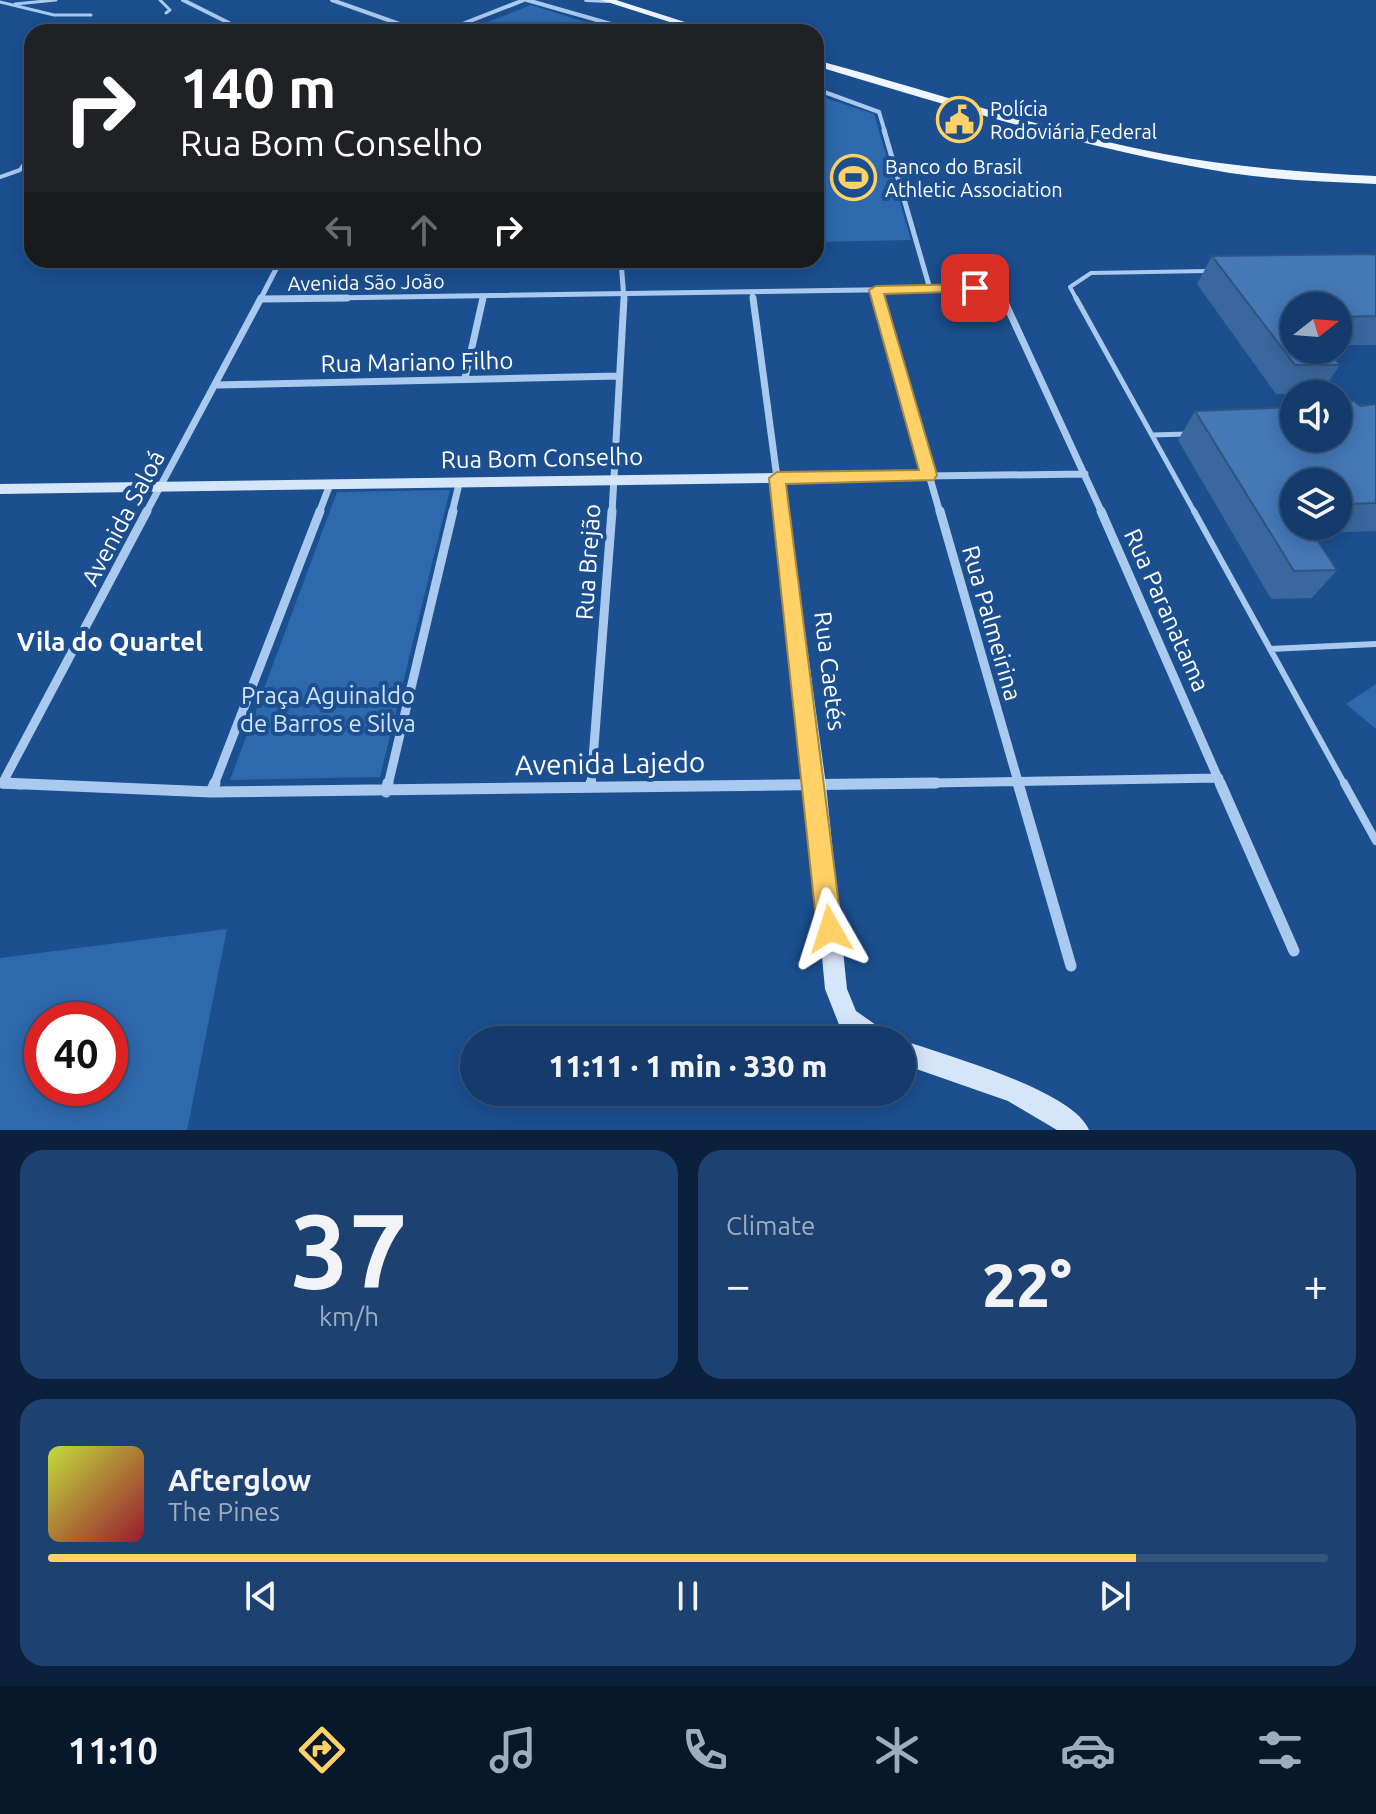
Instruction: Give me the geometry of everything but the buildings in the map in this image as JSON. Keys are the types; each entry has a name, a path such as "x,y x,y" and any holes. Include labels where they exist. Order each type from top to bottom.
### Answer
{"main road":[{"path":"607,0 685,24"},
{"path":"824,65 1056,133 1155,156 1253,172 1376,180"}],"street":[{"path":"183,0 231,24"},
{"path":"332,0 400,24"},
{"path":"463,24 525,0 610,24"},
{"path":"586,0 607,0"},
{"path":"824,91 858,102 881,115 930,289"},
{"name":"Rua Brejão","path":"591,787 614,480 624,293 622,268"},
{"name":"Avenida Saloá","path":"2,784 263,299 276,269"},
{"name":"Avenida São João","path":"263,299 998,288"},
{"name":"Rua Paranatama","path":"998,288 1085,474 1294,951"},
{"name":"Rua Palmeirina","path":"876,290 1071,966"},
{"name":"Rua Caetés","path":"752,292 816,785 836,989 848,1019 858,1026"},
{"path":"465,378 483,296"},
{"name":"Rua Mariano Filho","path":"217,385 618,376"},
{"name":"Rua Bom Conselho","path":"0,489 329,487 1085,474"},
{"path":"386,792 459,484"},
{"path":"211,792 329,487"},
{"name":"Avenida Lajedo","path":"2,784 211,792 386,792 1219,778"},
{"path":"916,1057 1035,1102 1061,1116 1077,1130"}],"lane":[{"path":"8,4 56,0"},
{"path":"160,0 170,10 166,13"},
{"path":"0,2 54,15 91,15"},
{"path":"0,177 20,170 24,164"},
{"path":"1218,271 1091,273 1070,287 1376,841"},
{"path":"1152,435 1199,434"},
{"path":"1270,649 1376,644"}],"green space":[{"path":"531,5 592,24 482,24"},
{"name":"Banco do Brasil Athletic Association","path":"824,98 874,114 911,240 824,242"},
{"name":"Praça Aguinaldo de Barros e Silva","path":"450,490 380,777 230,780 337,492"},
{"path":"1376,684 1376,729 1346,704"},
{"path":"227,929 187,1130 0,1130 0,958"}],"place":[{"name":"Polícia Rodoviária Federal","path":"959,119"},
{"name":"Banco do Brasil Athletic Association","path":"854,177"}],"district":[{"name":"Vila do Quartel","path":"110,641"}],"route":[{"path":"830,929 816,785 777,478 928,475 876,290 975,288"}]}
